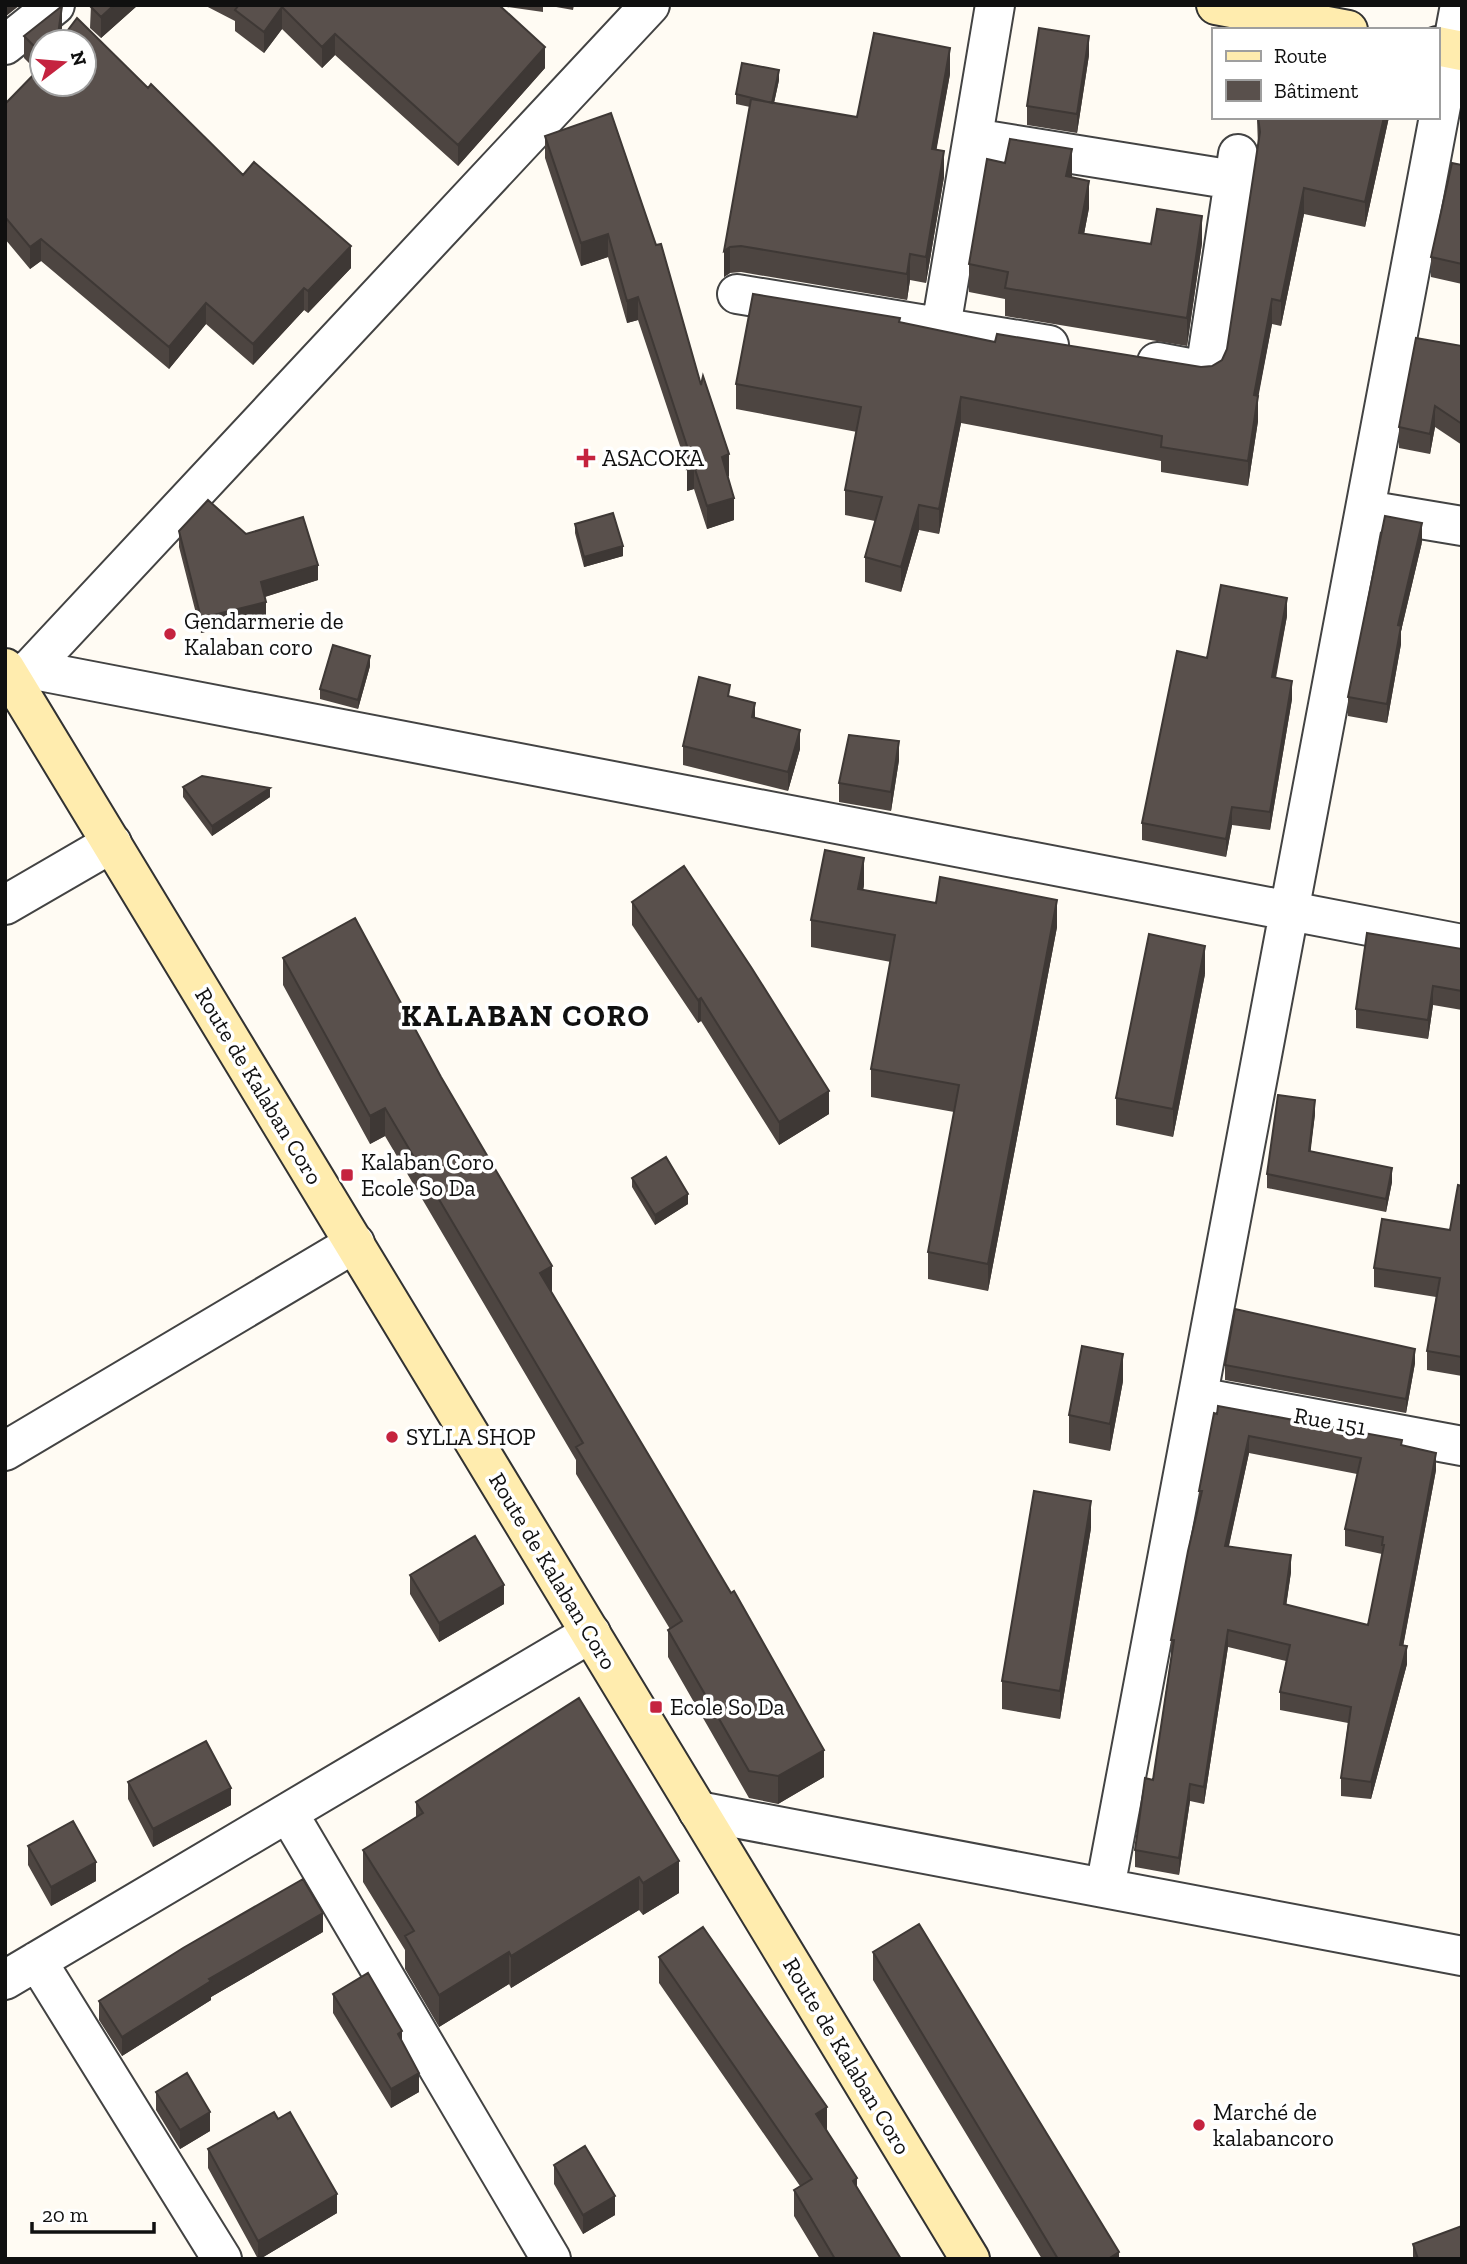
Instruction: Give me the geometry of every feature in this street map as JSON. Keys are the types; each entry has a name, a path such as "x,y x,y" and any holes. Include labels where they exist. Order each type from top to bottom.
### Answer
{"main road":[{"path":"1216,5 1337,28"},
{"name":"Route de Kalaban Coro","path":"17,674 112,843 970,2259"}],"street":[{"path":"5,45 55,5"},
{"path":"17,674 650,5"},
{"path":"941,327 995,5"},
{"path":"1439,114 1460,5"},
{"path":"1105,1888 1438,119"},
{"path":"973,138 1236,167 1205,370 1125,357"},
{"path":"737,294 1086,351"},
{"path":"1366,510 1462,526"},
{"path":"17,674 1462,944"},
{"path":"5,905 112,843"},
{"path":"5,1451 355,1243"},
{"name":"Rue 151","path":"1198,1397 1462,1446"},
{"path":"222,2259 21,1971 591,1633"},
{"path":"698,1811 1462,1955"},
{"path":"288,1813 551,2259"}],"building":[{"path":"91,5 114,5 101,17"},
{"path":"239,5 499,5 545,47 458,145 335,34 322,47 282,7 264,32 235,10"},
{"path":"62,6 59,28 34,28"},
{"path":"77,18 87,28 70,28"},
{"path":"1039,28 1089,36 1077,114 1027,106"},
{"path":"874,33 950,48 932,149 944,151 926,257 910,254 907,274 741,246 730,247 724,251 751,99 857,117"},
{"path":"98,39 148,88 151,84 243,175 254,162 351,246 308,291 304,288 253,344 206,303 169,347 41,239 30,247 5,217 5,104 28,80 28,98 98,98"},
{"path":"742,63 779,70 772,103 736,94"},
{"path":"611,113 656,245 661,244 701,385 703,376 729,454 722,457 734,498 707,506 694,466 687,469 689,452 638,297 627,301 608,234 581,243 545,136"},
{"path":"1258,119 1384,119 1365,202 1304,188 1281,301 1272,299 1254,395 1258,396 1248,461 1161,447 1162,436 961,397 939,509 919,505 901,567 865,557 882,497 845,490 861,407 736,384 753,294 900,318 899,322 995,342 997,334 1201,367 1212,366 1222,360 1227,349 1260,132"},
{"path":"1010,139 1072,149 1066,176 1089,181 1079,233 1151,244 1157,209 1202,216 1187,318 1005,288 1008,272 969,264 987,159 1005,163"},
{"path":"1452,163 1462,165 1462,264 1431,257"},
{"path":"1416,338 1462,346 1462,424 1435,406 1430,434 1399,427"},
{"path":"208,500 246,534 303,517 318,565 261,582 266,602 201,618 179,531"},
{"path":"613,513 623,546 584,557 575,524"},
{"path":"1385,516 1422,523 1398,625 1401,626 1387,704 1348,697"},
{"path":"1221,585 1287,598 1272,677 1292,681 1270,812 1232,807 1226,839 1142,823 1177,651 1207,658"},
{"path":"333,645 370,656 358,700 320,689"},
{"path":"699,677 730,685 728,696 755,703 752,717 800,730 788,772 683,746"},
{"path":"849,735 899,741 891,792 839,783"},
{"path":"202,776 270,788 212,826 183,787"},
{"path":"825,850 864,858 858,889 936,903 940,877 1057,900 988,1264 928,1252 959,1085 871,1069 895,935 811,920"},
{"path":"684,866 829,1091 779,1122 701,998 698,1000 632,902"},
{"path":"355,918 441,1077 552,1266 540,1273 731,1593 734,1591 824,1750 778,1776 749,1771 668,1630 682,1621 576,1447 583,1443 385,1108 370,1116 283,958"},
{"path":"1367,933 1462,949 1462,991 1433,986 1428,1020 1356,1009"},
{"path":"1149,934 1205,946 1173,1109 1116,1098"},
{"path":"1278,1095 1315,1100 1309,1151 1392,1168 1386,1199 1267,1174"},
{"path":"666,1157 688,1194 655,1215 632,1178"},
{"path":"1458,1185 1462,1186 1462,1357 1427,1351 1440,1278 1374,1268 1382,1219 1450,1230"},
{"path":"1235,1309 1415,1349 1406,1399 1225,1365"},
{"path":"1082,1346 1123,1354 1110,1424 1069,1415"},
{"path":"1218,1406 1402,1440 1401,1445 1436,1453 1400,1645 1407,1646 1371,1782 1341,1778 1351,1707 1280,1692 1290,1645 1228,1630 1204,1787 1190,1784 1179,1858 1135,1850 1145,1778 1153,1780 1174,1640 1171,1640 1202,1491 1199,1491 1214,1413 1217,1414","holes":["1249,1436 1361,1458 1345,1529 1383,1537 1384,1545 1368,1625 1284,1604 1291,1555 1225,1546"]},
{"path":"1034,1491 1091,1501 1060,1691 1002,1681"},
{"path":"475,1536 504,1585 439,1623 410,1575"},
{"path":"579,1698 679,1861 643,1883 639,1877 511,1956 509,1952 439,1995 405,1936 414,1931 363,1850 423,1813 416,1802"},
{"path":"206,1741 231,1788 153,1829 128,1782"},
{"path":"73,1821 96,1862 51,1887 28,1846"},
{"path":"303,1879 323,1913 209,1979 211,1981 122,2037 99,2001 183,1948"},
{"path":"919,1924 1119,2252 1108,2259 1058,2259 873,1952"},
{"path":"703,1927 827,2107 816,2114 857,2178 853,2181 901,2259 835,2259 794,2190 812,2179 659,1957"},
{"path":"368,1973 402,2031 398,2034 419,2073 391,2089 333,1994"},
{"path":"187,2073 210,2112 180,2130 156,2092"},
{"path":"274,2112 278,2119 290,2112 337,2194 258,2241 208,2149"},
{"path":"585,2146 615,2196 583,2215 554,2165"},
{"path":"1462,2226 1462,2259 1418,2259 1413,2244"}],"place":[{"name":"ASACOKA","path":"586,458"},
{"name":"Gendarmerie de Kalaban coro","path":"170,634"},
{"name":"Kalaban Coro Ecole So Da","path":"347,1175"},
{"name":"SYLLA SHOP","path":"392,1437"},
{"name":"Ecole So Da","path":"656,1707"},
{"name":"Marché de kalabancoro","path":"1199,2125"}],"district":[{"name":"KALABAN CORO","path":"526,1016"}]}
